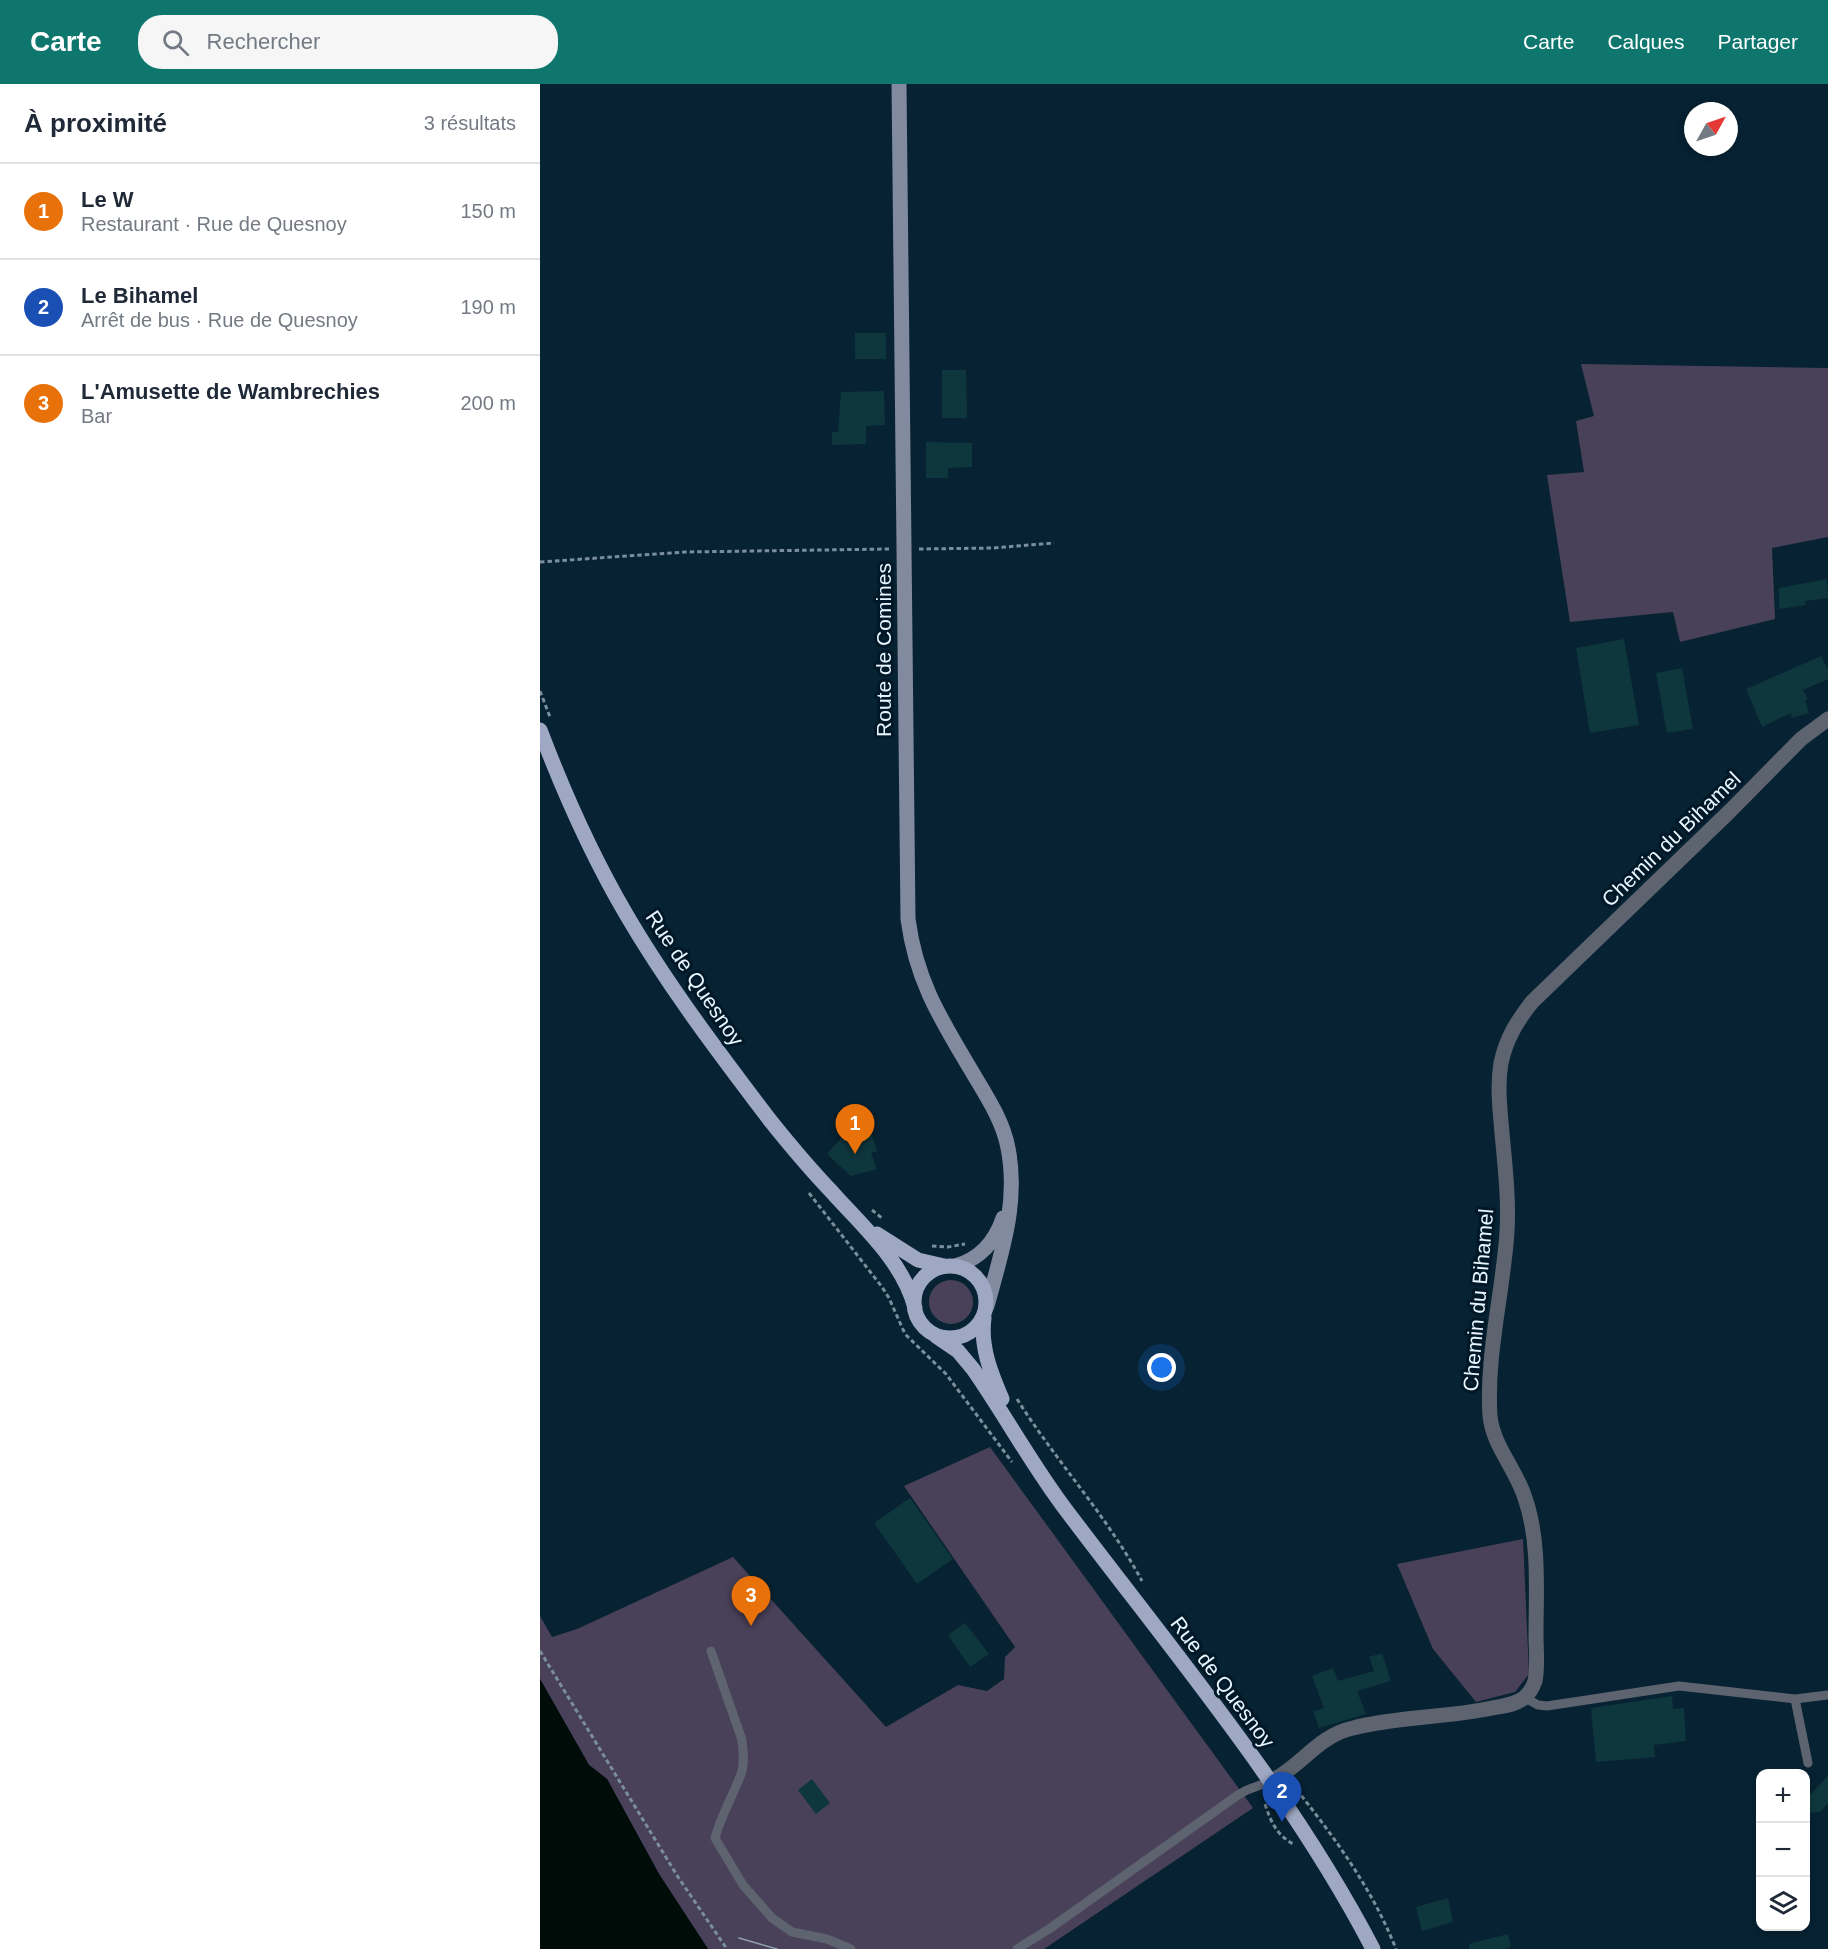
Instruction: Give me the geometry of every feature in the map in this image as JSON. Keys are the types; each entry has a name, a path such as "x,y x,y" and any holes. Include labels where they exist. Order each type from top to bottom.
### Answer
{"main road":[{"name":"Rue de Quesnoy","path":"546,726 566,794 604,873 667,979 782,1135 860,1222 904,1280 915,1308"},
{"name":"Rue de Quesnoy","path":"860,1222 918,1260 949,1266"},
{"path":"949,1266 969,1271 977,1277 985,1290 985,1311 975,1329 962,1337 952,1339 936,1336 924,1327 918,1318 914,1298 919,1283 930,1272 949,1266"},
{"name":"Rue de Quesnoy","path":"985,1311 983,1339 991,1372 1026,1450"},
{"name":"Rue de Quesnoy","path":"936,1336 949,1343 966,1359 1064,1508 1271,1780 1344,1895 1373,1949"}],"street":[{"name":"Route de Comines","path":"899,84 908,912 912,946 919,972 935,1008 1000,1122 1008,1146 1011,1192 1007,1233 985,1311"},
{"name":"Chemin du Bihamel","path":"1524,1698 1534,1683 1536,1674 1536,1607 1532,1526 1528,1505 1520,1484 1496,1439 1490,1412 1491,1372 1507,1232 1507,1186 1499,1100 1504,1051 1517,1022 1532,1002 1738,804 1801,739 1828,719"},
{"name":"Route de Comines","path":"949,1266 972,1260 992,1242 1011,1192"},
{"path":"1271,1780 1319,1744 1341,1731 1365,1725 1483,1710 1516,1703 1524,1698"}],"lane":[{"path":"711,1651 742,1740 743,1752 742,1772 719,1823 715,1838 743,1885 772,1918 792,1932 827,1939 850,1949"},
{"path":"1524,1698 1538,1705 1547,1706 1679,1686 1795,1699 1828,1695"},
{"path":"1795,1699 1808,1763"},
{"path":"1017,1949 1238,1796 1271,1780"}],"path":[{"path":"540,562 685,552 993,548 1054,543"},
{"path":"540,691 546,726"},
{"path":"803,1184 882,1287 905,1334 946,1374 1014,1464"},
{"path":"870,1209 886,1222"},
{"path":"926,1245 948,1247 972,1241"},
{"path":"1012,1390 1045,1441 1109,1529 1146,1588"},
{"path":"540,1651 672,1866 726,1949"},
{"path":"1271,1780 1273,1826 1279,1834 1299,1849"},
{"path":"1271,1780 1342,1849 1374,1902 1396,1949"}],"shaded area":[{"path":"1581,364 1828,368 1828,537 1772,548 1775,619 1680,642 1673,612 1570,622 1547,475 1584,472 1576,421 1594,416"},
{"path":"951,1280 966,1287 973,1302 966,1317 951,1324 936,1317 929,1302 936,1287"},
{"path":"990,1447 1253,1808 1044,1949 708,1949 659,1874 607,1779 589,1765 540,1679 540,1616 552,1637 577,1629 733,1557 886,1727 958,1685 987,1691 1004,1679 1005,1657 1015,1647 904,1486"},
{"path":"1523,1539 1529,1674 1515,1692 1476,1702 1433,1649 1397,1564"},
{"path":"540,1679 589,1765 607,1779 659,1874 708,1949 540,1949"}],"building":[{"path":"855,333 886,333 886,359 855,359"},
{"path":"942,370 966,370 967,418 942,418"},
{"path":"884,391 885,425 866,426 866,444 832,445 832,432 838,432 841,392"},
{"path":"926,442 972,443 972,467 948,468 948,478 926,478"},
{"path":"1827,579 1828,598 1805,601 1806,605 1779,609 1779,588"},
{"path":"1624,639 1639,725 1590,733 1576,648"},
{"path":"1821,656 1828,670 1828,679 1803,690 1808,699 1805,700 1809,713 1792,718 1791,713 1762,727 1746,689"},
{"path":"1682,668 1693,729 1667,733 1656,673"},
{"path":"871,1132 877,1151 871,1153 877,1169 851,1176 827,1154 845,1134"},
{"path":"910,1498 953,1559 917,1584 874,1523"},
{"path":"965,1623 989,1654 970,1667 948,1635"},
{"path":"1382,1653 1391,1681 1357,1691 1366,1714 1319,1728 1313,1711 1324,1708 1312,1676 1333,1668 1338,1681 1374,1671 1369,1657"},
{"path":"1672,1696 1673,1709 1684,1708 1686,1741 1654,1745 1655,1757 1596,1762 1591,1708"},
{"path":"1828,1776 1828,1803 1820,1812 1810,1813 1811,1794"},
{"path":"812,1779 830,1803 816,1814 798,1790"},
{"path":"1448,1898 1453,1922 1422,1931 1416,1907"},
{"path":"1508,1934 1511,1947 1469,1949 1469,1944"}],"tram line":[{"path":"739,1938 777,1949"}],"place":[{"name":"Le W","path":"855,1154"},
{"name":"L'Amusette de Wambrechies","path":"751,1626"},
{"name":"Le Bihamel","path":"1282,1822"}]}
